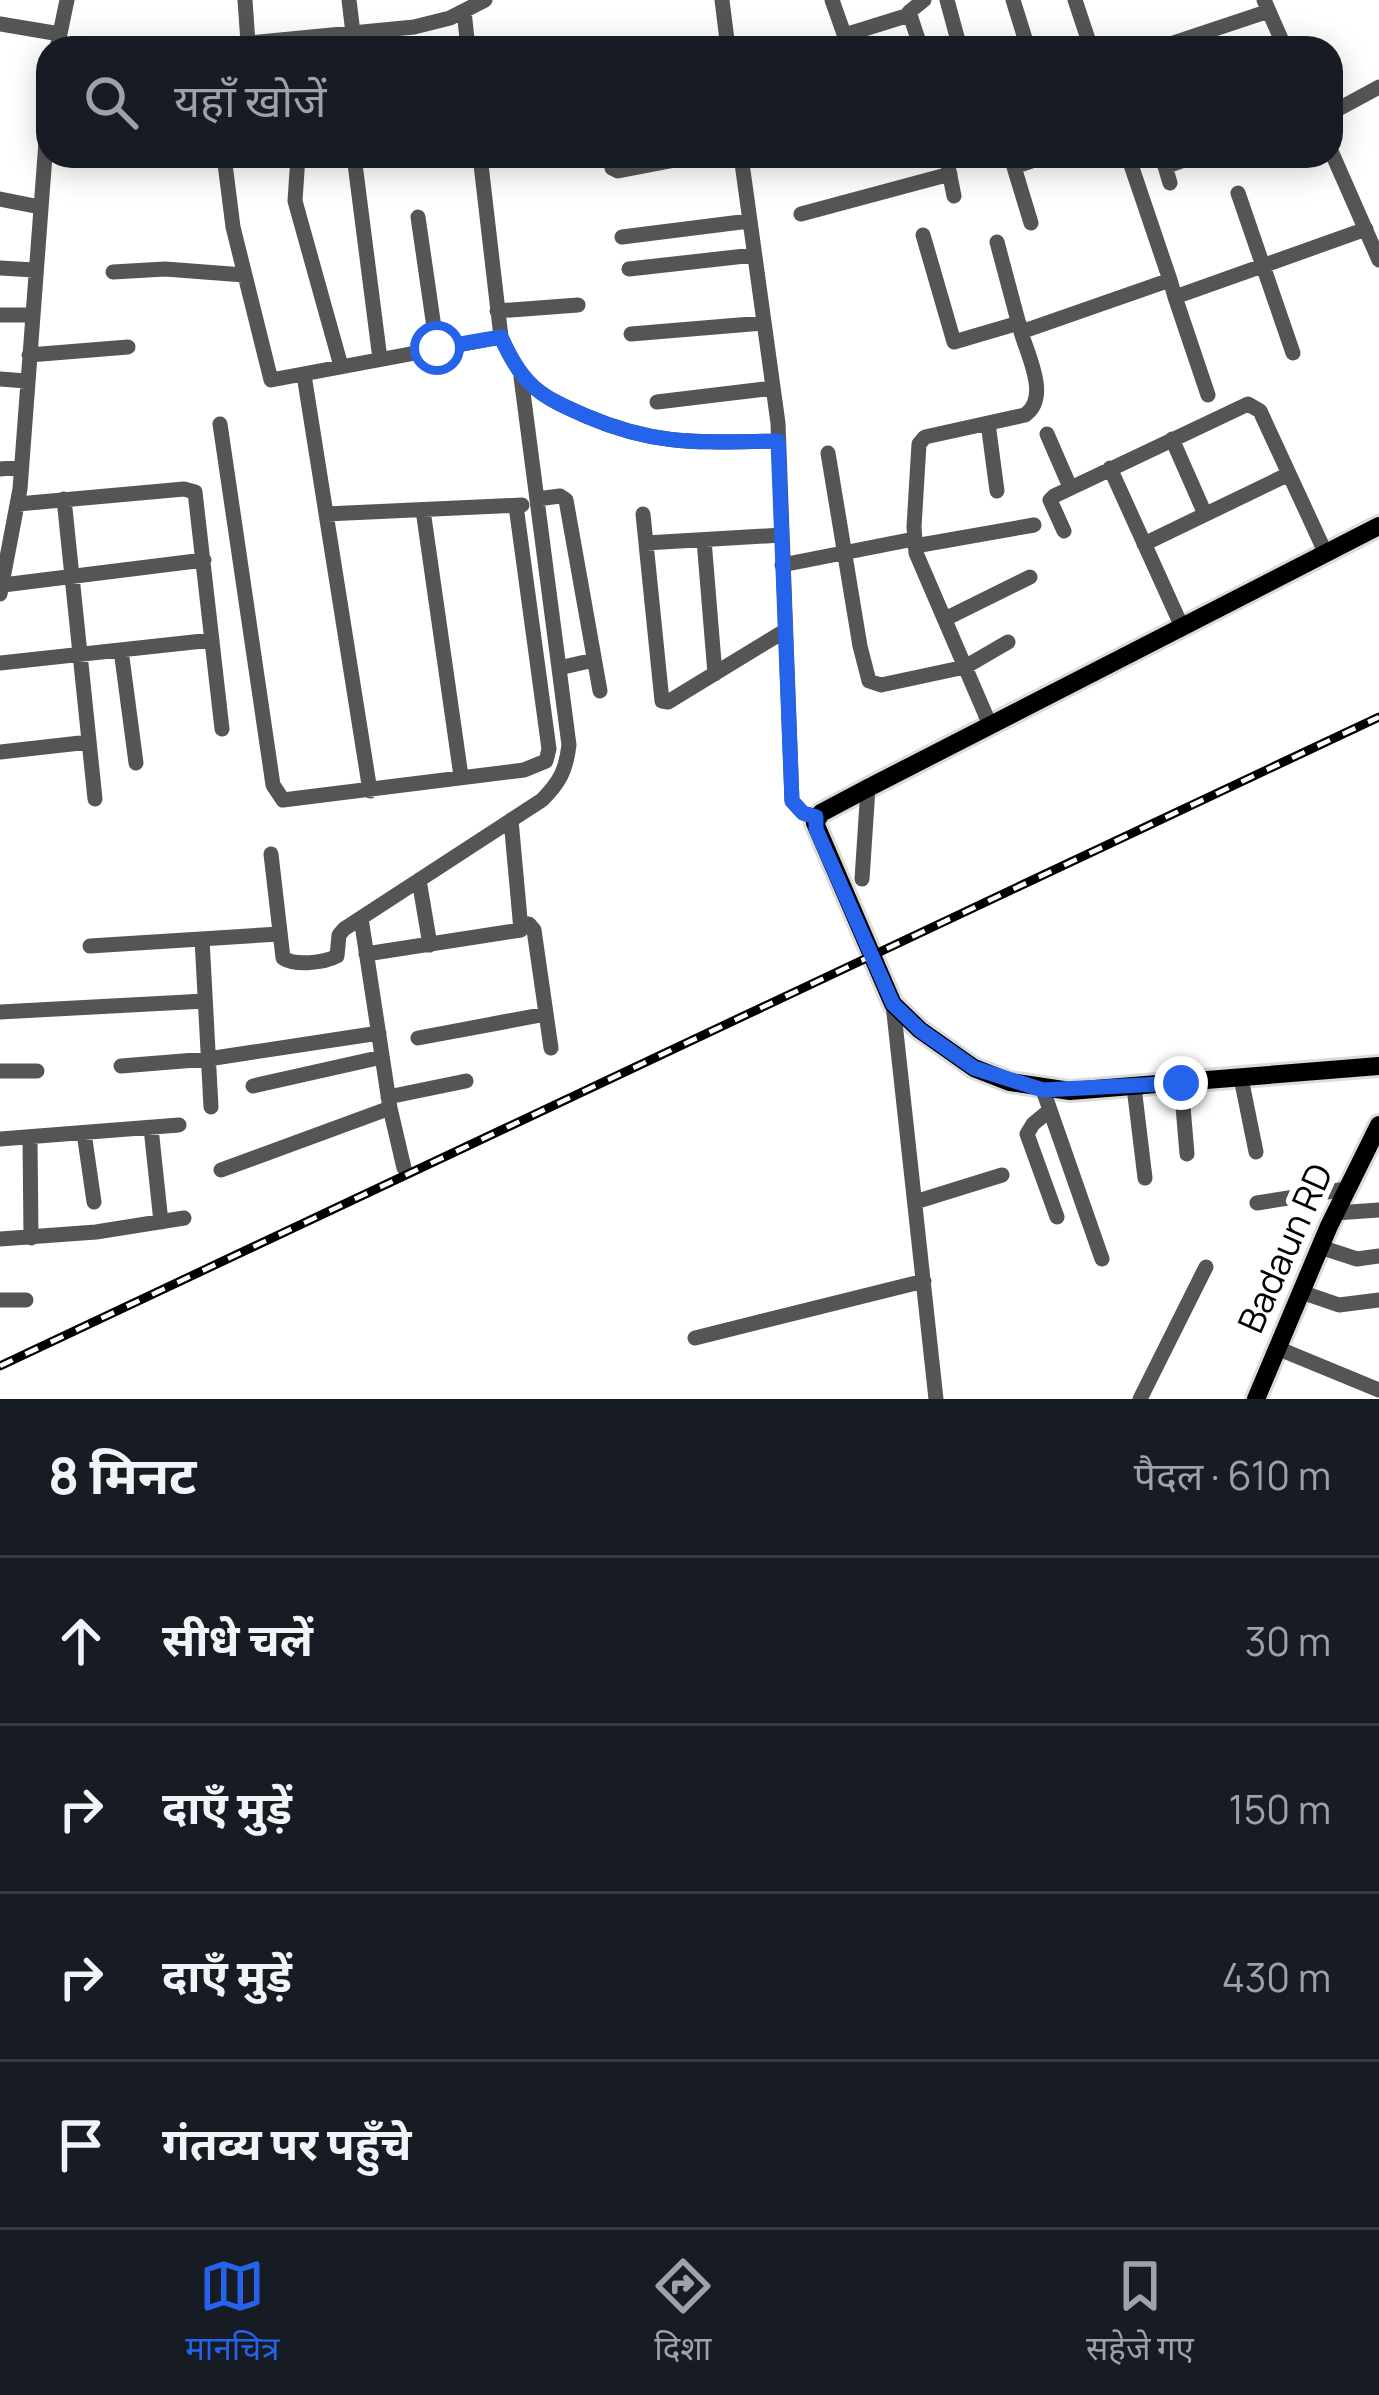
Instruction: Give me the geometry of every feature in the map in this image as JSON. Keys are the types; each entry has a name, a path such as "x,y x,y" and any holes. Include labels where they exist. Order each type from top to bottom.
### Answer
{"main road":[{"path":"1379,526 816,817 816,829 893,1004 920,1030 974,1068 1043,1090 1379,1066"},
{"name":"Badaun RD","path":"1256,1399 1335,1213 1379,1125"}],"street":[{"path":"59,36 67,0"},
{"path":"245,0 248,36"},
{"path":"344,36 349,0"},
{"path":"356,36 437,22 485,0"},
{"path":"722,0 726,36"},
{"path":"832,0 845,36"},
{"path":"917,36 910,8 924,0"},
{"path":"1013,0 1024,36"},
{"path":"1075,0 1087,36"},
{"path":"950,1 957,36"},
{"path":"1189,36 1266,5 1280,36"},
{"path":"464,10 467,36"},
{"path":"859,36 909,15"},
{"path":"0,24 41,36"},
{"path":"1343,106 1379,87"},
{"path":"43,168 18,504 2,589 204,560"},
{"path":"226,168 244,275 267,375 274,382 501,337"},
{"path":"297,168 295,201 341,366"},
{"path":"356,168 380,359"},
{"path":"271,854 285,961 330,960 337,956 339,935 542,800 559,784 566,767 568,745 521,376 501,337 481,168"},
{"path":"742,168 778,441 792,801 803,813 816,817"},
{"path":"949,168 954,196"},
{"path":"1015,168 1030,224"},
{"path":"1132,168 1208,395"},
{"path":"1339,168 1379,260"},
{"path":"801,214 950,174"},
{"path":"1238,194 1293,353"},
{"path":"0,199 40,207"},
{"path":"418,217 437,348"},
{"path":"622,236 749,221"},
{"path":"1175,297 1366,229"},
{"path":"923,235 954,342 1020,327 1170,280"},
{"path":"990,725 915,542 920,444 925,437 1025,415 1037,404 997,242"},
{"path":"629,268 754,255"},
{"path":"0,268 35,270"},
{"path":"113,272 165,269 244,275"},
{"path":"497,311 578,305"},
{"path":"0,315 32,315"},
{"path":"631,334 763,322"},
{"path":"29,355 128,347"},
{"path":"304,375 370,791"},
{"path":"521,376 547,399 642,437 680,443 778,441"},
{"path":"0,380 26,381"},
{"path":"657,402 773,388"},
{"path":"1064,531 1051,500 1070,487 1241,406 1253,405 1326,554"},
{"path":"988,423 998,491"},
{"path":"220,424 276,794 283,800 536,768 546,761 549,749 516,506"},
{"path":"1047,434 1070,487"},
{"path":"1172,439 1205,514"},
{"path":"827,453 869,681 880,685 965,667 1008,642"},
{"path":"0,469 21,467"},
{"path":"1110,468 1182,627"},
{"path":"1144,544 1289,473"},
{"path":"18,504 190,489 197,498 222,728"},
{"path":"326,514 516,506 560,496 566,500 599,691"},
{"path":"64,500 95,799"},
{"path":"423,510 461,776"},
{"path":"643,514 662,701 668,702 783,632"},
{"path":"782,565 1034,525"},
{"path":"646,543 782,535"},
{"path":"704,539 715,674"},
{"path":"945,619 1030,577"},
{"path":"550,605 583,597"},
{"path":"0,663 212,640"},
{"path":"121,650 136,764"},
{"path":"559,668 594,660"},
{"path":"0,752 88,742"},
{"path":"862,879 868,788"},
{"path":"366,954 520,930 512,820"},
{"path":"419,880 430,945"},
{"path":"361,918 404,1168"},
{"path":"522,924 534,930 551,1048"},
{"path":"90,946 279,934"},
{"path":"202,938 211,1107"},
{"path":"0,1012 205,1001"},
{"path":"893,1004 936,1399"},
{"path":"418,1037 546,1014"},
{"path":"121,1066 208,1059 379,1033"},
{"path":"254,1087 382,1057"},
{"path":"0,1071 37,1071"},
{"path":"1241,1078 1256,1152"},
{"path":"221,1170 389,1102 466,1081"},
{"path":"1181,1083 1187,1154"},
{"path":"1134,1087 1145,1178"},
{"path":"1043,1090 1102,1259"},
{"path":"1050,1110 1027,1134 1057,1217"},
{"path":"0,1139 179,1125"},
{"path":"151,1128 161,1222"},
{"path":"84,1133 94,1202"},
{"path":"29,1137 31,1238"},
{"path":"915,1202 1002,1175"},
{"path":"1257,1203 1346,1189"},
{"path":"1335,1213 1379,1210"},
{"path":"0,1239 184,1218"},
{"path":"1320,1247 1358,1258 1379,1256"},
{"path":"1140,1399 1206,1267"},
{"path":"694,1338 924,1281"},
{"path":"1301,1292 1340,1305 1379,1300"},
{"path":"0,1300 26,1300"},
{"path":"1277,1348 1379,1390"}],"railway":[{"path":"0,1366 1379,717"}],"route":[{"path":"437,348 501,337 513,365 532,388 623,432 680,443 778,441 792,801 803,813 816,817 816,829 893,1004 920,1030 974,1068 1010,1082 1070,1091 1181,1083"}]}
